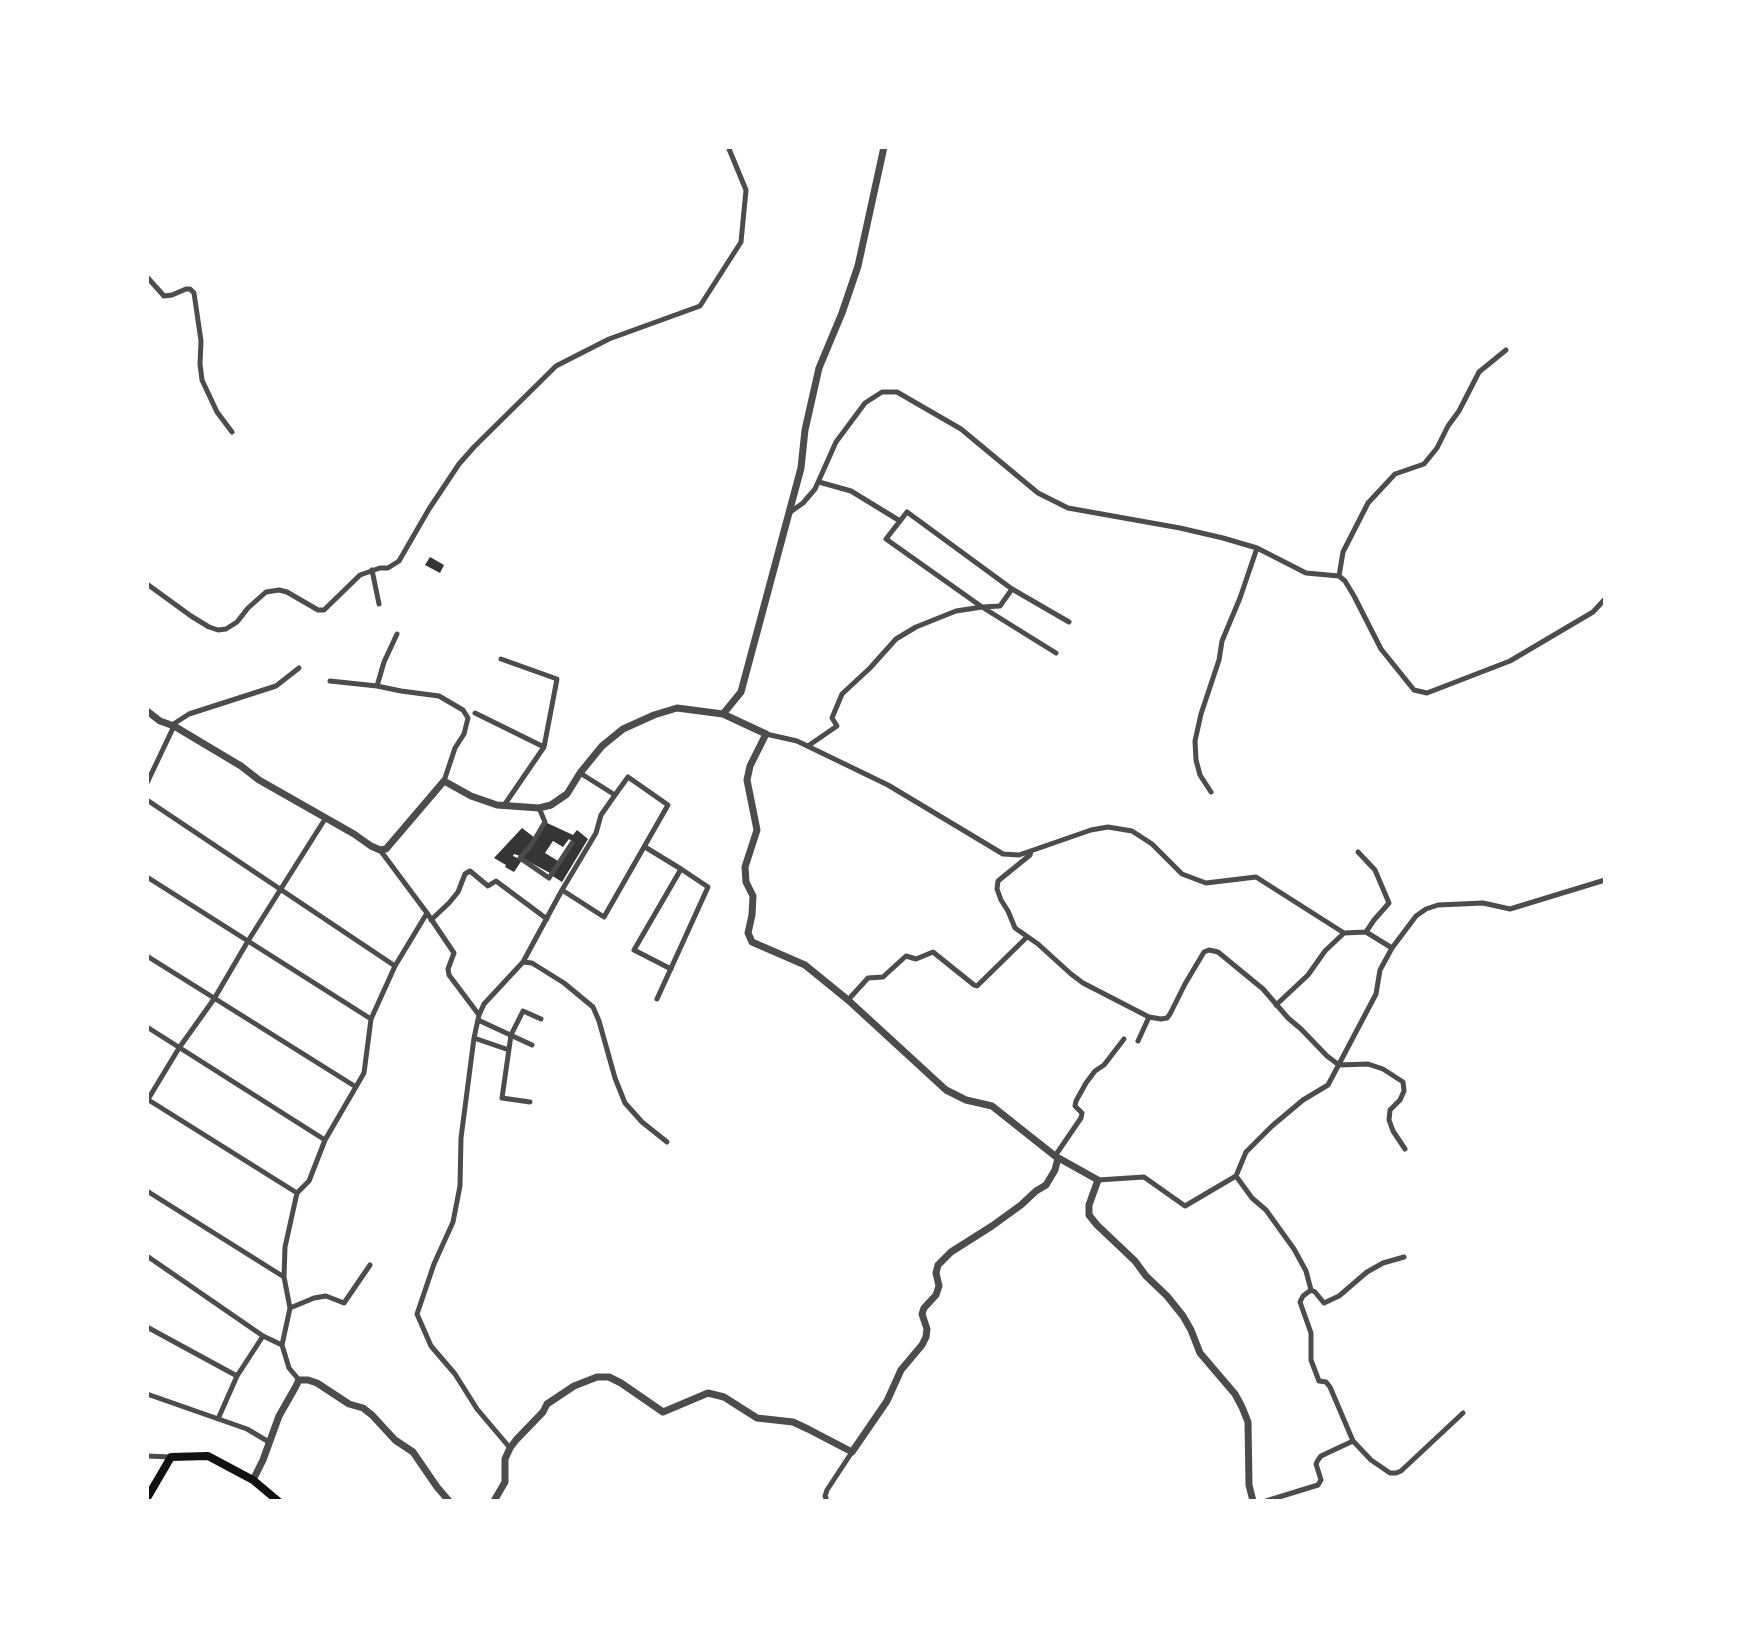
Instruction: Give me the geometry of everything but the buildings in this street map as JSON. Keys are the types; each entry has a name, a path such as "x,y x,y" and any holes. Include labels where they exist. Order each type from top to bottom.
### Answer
{"main road":[{"path":"147,1498 171,1457 208,1456 253,1480 278,1501"}],"street":[{"path":"147,584 191,616 218,630 226,629 237,622 258,598 272,591 287,592 318,610 324,610 360,575 388,568 399,561 459,464 556,366 609,339 700,306 741,242 746,190 729,149 731,147"},
{"path":"723,714 741,692 801,468 805,430 819,368 858,267 884,147"},
{"path":"147,277 164,296 186,289 194,293 201,341 202,380 217,412 232,432"},
{"path":"1339,576 1343,552 1368,503 1395,474 1424,464 1437,448 1479,372 1506,351"},
{"path":"789,513 803,503 819,482 836,442 865,403 882,392 897,392 961,429 1038,494 1068,508 1223,538 1258,548 1306,573 1339,576 1354,596 1381,649 1414,691 1427,693 1510,661 1593,612 1605,599"},
{"path":"819,482 851,491 900,521"},
{"path":"1056,653 982,607 886,539 907,512 1012,589 1069,622"},
{"path":"1211,792 1200,775 1195,741 1222,641 1258,548"},
{"path":"372,570 379,604"},
{"path":"808,746 837,726 832,718 842,694 896,639 916,627 956,611 1000,606 1012,589"},
{"path":"377,686 397,634"},
{"path":"501,659 557,679 544,747 505,804"},
{"path":"147,783 173,726 189,714 275,686 299,668"},
{"path":"330,681 439,696 463,710 468,718 444,781 386,849 380,850"},
{"path":"444,781 471,796 497,805 540,808 551,805 567,794 580,772 602,746 623,729 677,708 723,714 766,734 797,741 888,785 1003,854 1019,855 1091,830 1108,827 1132,831 1152,844 1182,874 1206,883 1256,877 1344,933 1366,932 1392,948"},
{"path":"147,711 380,850 454,953 448,969 449,975 479,1017 532,1045"},
{"path":"475,713 544,747"},
{"path":"766,734 750,766 747,780 757,830 745,867 746,882 753,895 748,933 752,942 805,965 848,1000 946,1090 966,1100 992,1106 1057,1157 1098,1180 1144,1177 1185,1206 1236,1176 1246,1152 1272,1126 1303,1100 1328,1085 1376,994 1380,970 1392,948 1416,916 1438,905 1483,904 1510,909 1605,880"},
{"path":"580,772 615,795"},
{"path":"510,1448 477,1409 455,1374 431,1346 417,1314 434,1264 453,1222 460,1186 461,1138 479,1017 484,1004 523,962 562,889 596,833 601,815 628,777 668,805 604,917 562,889 550,878 518,857 532,844 545,822 540,808"},
{"path":"147,800 395,966"},
{"path":"297,1193 147,1100 214,999 325,819"},
{"path":"550,878 572,842"},
{"path":"645,847 708,887 657,999"},
{"path":"1031,851 1030,855 998,881 997,890 1015,928 1083,983 1149,1017 1161,1020 1167,1018 1204,952 1209,950 1218,953 1263,989 1276,1005 1339,1065 1368,1064 1383,1069 1403,1082 1404,1091 1400,1100 1390,1110 1389,1120 1392,1131 1405,1149"},
{"path":"1358,852 1375,870 1389,903 1366,932"},
{"path":"671,969 634,950 681,869"},
{"path":"431,919 458,892 465,874 470,871 488,886 496,881 547,919"},
{"path":"147,877 371,1019"},
{"path":"299,1381 289,1368 282,1345 290,1308 284,1277 285,1247 297,1193 309,1181 325,1140 364,1073 371,1019 395,966 427,913"},
{"path":"1276,1005 1308,975 1325,951 1344,933"},
{"path":"848,1000 868,978 883,977 906,956 916,959 933,952 977,986 1027,937"},
{"path":"147,956 356,1087"},
{"path":"523,962 532,963 554,977 593,1007 625,1103 642,1122 667,1142"},
{"path":"530,1102 502,1098 511,1035 523,1011 541,1019"},
{"path":"1138,1041 1149,1017"},
{"path":"147,1027 325,1140"},
{"path":"474,1038 509,1050"},
{"path":"827,1501 827,1490 887,1401 901,1370 926,1337 927,1329 922,1314 936,1295 939,1286 936,1273 938,1265 951,1252 992,1226 1046,1185 1055,1170 1057,1157 1082,1118 1082,1112 1075,1105 1076,1101 1095,1071 1104,1065 1124,1039"},
{"path":"1236,1176 1252,1198 1266,1210 1294,1249 1306,1271 1311,1290"},
{"path":"1098,1180 1089,1205 1089,1215 1135,1261 1183,1316 1200,1353 1235,1394 1242,1407 1248,1422 1249,1485 1253,1501"},
{"path":"147,1191 284,1277"},
{"path":"147,1256 263,1336 282,1345"},
{"path":"1311,1290 1324,1303 1339,1296 1367,1272 1383,1263 1404,1257"},
{"path":"290,1308 326,1296 344,1303 370,1265"},
{"path":"1311,1290 1300,1302 1311,1333 1311,1360 1319,1381 1326,1382 1330,1387 1353,1441 1371,1460 1390,1473 1401,1471 1463,1413"},
{"path":"147,1328 237,1376"},
{"path":"218,1419 237,1376 263,1336"},
{"path":"494,1501 505,1482 505,1459 510,1448 547,1404 574,1386 597,1377 609,1377 621,1383 663,1412 708,1393 724,1397 757,1419 793,1422 852,1452"},
{"path":"253,1480 279,1416 299,1381"},
{"path":"299,1381 317,1383 372,1415 395,1440 413,1452 449,1501"},
{"path":"147,1394 247,1429 270,1442"},
{"path":"1266,1501 1318,1485 1321,1480 1316,1464 1321,1456 1353,1441"},
{"path":"147,1456 171,1457"}]}
